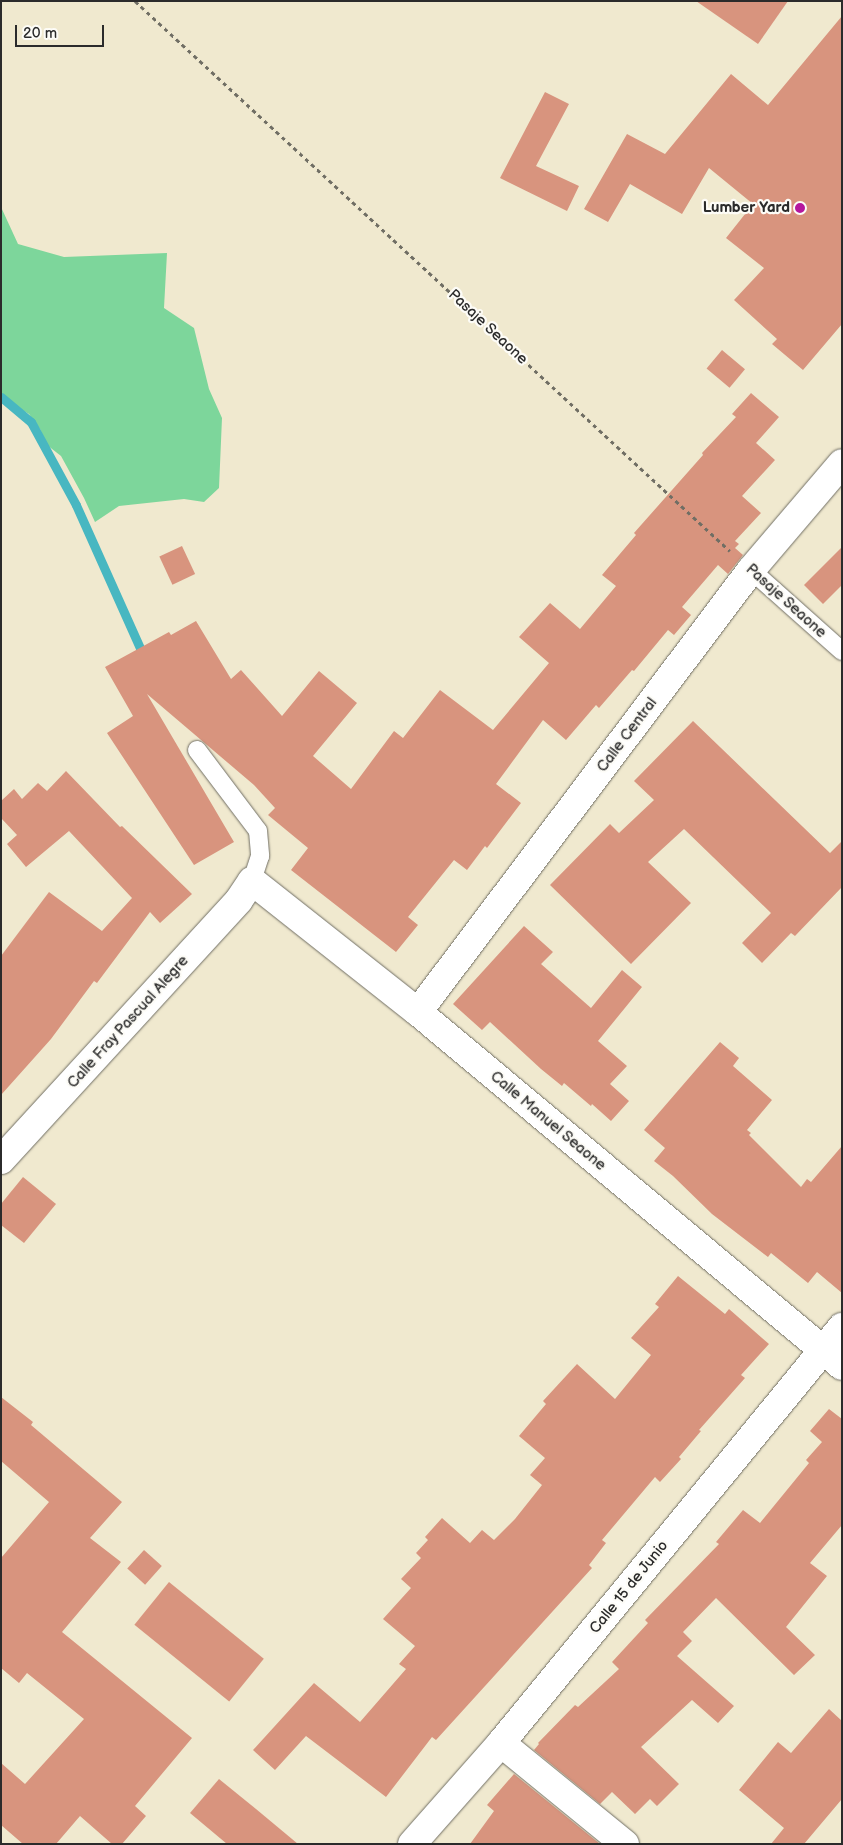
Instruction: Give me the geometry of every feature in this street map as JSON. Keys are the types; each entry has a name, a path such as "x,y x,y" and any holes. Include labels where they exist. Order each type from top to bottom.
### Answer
{"street":[{"name":"Calle Central","path":"418,1012 751,570 842,463"},
{"name":"Calle Manuel Seaone","path":"252,881 418,1012 832,1359"},
{"name":"Calle Fray Pascual Alegre","path":"1,1160 239,900 252,881"},
{"name":"Calle 15 de Junio","path":"412,1844 832,1359 842,1327"},
{"path":"501,1743 625,1844"}],"lane":[{"name":"Pasaje Seaone","path":"751,570 842,651"},
{"path":"197,750 258,831 260,856 252,881"}],"path":[{"name":"Pasaje Seaone","path":"135,1 751,570"}],"green space":[{"path":"1,207 18,244 64,257 167,253 164,308 194,328 209,389 222,418 219,488 204,502 184,499 119,506 95,522 61,456 47,445 40,429 29,414 12,404 1,393"}],"building":[{"path":"696,1 788,1 758,44"},
{"path":"842,16 842,324 803,370 772,344 777,339 734,300 764,268 726,238 753,204 709,168 682,214 630,184 608,222 584,209 627,134 665,154 731,74 768,105"},
{"path":"545,92 569,104 536,166 579,186 567,211 500,178"},
{"path":"722,350 745,369 730,388 707,368"},
{"path":"751,393 779,417 756,443 775,460 742,496 761,513 735,541 739,544 735,548 743,555 728,574 718,565 682,607 691,615 674,635 668,630 634,671 632,670 599,708 596,705 566,740 543,720 496,784 521,803 487,848 485,846 467,870 454,860 408,917 418,925 396,952 291,870 308,848 268,815 275,808 254,785 147,694 234,842 194,865 107,733 133,716 105,667 169,632 171,635 196,621 231,679 241,670 282,716 319,671 357,703 313,756 351,789 394,731 403,738 440,690 493,730 549,663 519,637 550,603 580,629 616,586 602,575 636,535 634,533 703,455 702,453 736,417 732,414"},
{"path":"182,546 195,574 172,585 159,557"},
{"path":"842,547 842,585 823,604 804,585"},
{"path":"693,721 830,853 842,841 842,887 795,936 791,933 762,963 742,943 771,913 684,829 648,862 691,903 631,964 550,885 610,824 619,833 654,800 634,781"},
{"path":"66,771 120,827 122,826 192,894 160,923 150,912 97,983 94,981 51,1039 1,1095 1,956 49,892 102,931 132,898 69,831 26,867 7,844 17,835 1,818 1,801 14,789 22,799 38,783 47,791"},
{"path":"524,926 553,952 541,964 591,1008 622,970 642,987 598,1041 627,1066 610,1084 629,1101 611,1121 564,1083 562,1086 541,1069 490,1022 482,1030 453,1004"},
{"path":"720,1042 739,1058 733,1066 772,1100 747,1130 751,1133 749,1135 801,1187 807,1179 811,1182 842,1146 842,1293 817,1272 808,1283 771,1253 768,1257 712,1214 673,1176 654,1161 665,1148 644,1130"},
{"path":"23,1177 56,1204 24,1243 1,1225 1,1204"},
{"path":"678,1276 725,1314 729,1309 769,1344 741,1375 745,1378 699,1430 701,1431 679,1457 681,1459 660,1482 655,1477 602,1540 606,1543 589,1565 592,1568 436,1740 432,1737 386,1797 306,1736 275,1770 253,1750 314,1683 360,1722 406,1669 399,1664 415,1646 383,1619 411,1588 401,1579 421,1558 416,1553 428,1540 425,1537 442,1518 470,1543 482,1530 494,1540 515,1519 542,1485 530,1475 545,1458 519,1436 546,1404 543,1401 577,1364 615,1399 651,1355 631,1338 659,1307 655,1304"},
{"path":"1,1397 33,1422 31,1425 122,1502 90,1538 121,1562 62,1632 192,1738 135,1806 146,1816 122,1844 112,1844 80,1816 56,1844 23,1844 1,1825 1,1763 25,1784 84,1719 27,1673 19,1683 1,1668 1,1558 49,1502 1,1461"},
{"path":"829,1409 842,1419 842,1525 810,1563 827,1576 786,1627 815,1655 794,1675 716,1598 683,1632 692,1641 677,1656 734,1706 718,1723 692,1700 641,1747 679,1784 657,1806 650,1799 635,1814 612,1792 600,1804 534,1750 538,1743 575,1705 578,1707 619,1669 612,1662 648,1623 645,1620 719,1544 716,1542 743,1510 760,1523 809,1463 806,1460 822,1442 810,1431"},
{"path":"144,1550 162,1566 145,1585 127,1569"},
{"path":"169,1582 264,1659 229,1702 134,1625"},
{"path":"829,1709 842,1721 842,1799 804,1844 771,1844 784,1828 739,1790 778,1742 791,1753"},
{"path":"514,1774 600,1844 470,1844 494,1811 487,1805"},
{"path":"219,1779 298,1844 227,1844 190,1813"}],"waterway":[{"path":"1,397 31,422 76,505 144,657"}],"place":[{"name":"Lumber Yard","path":"800,208"}]}
